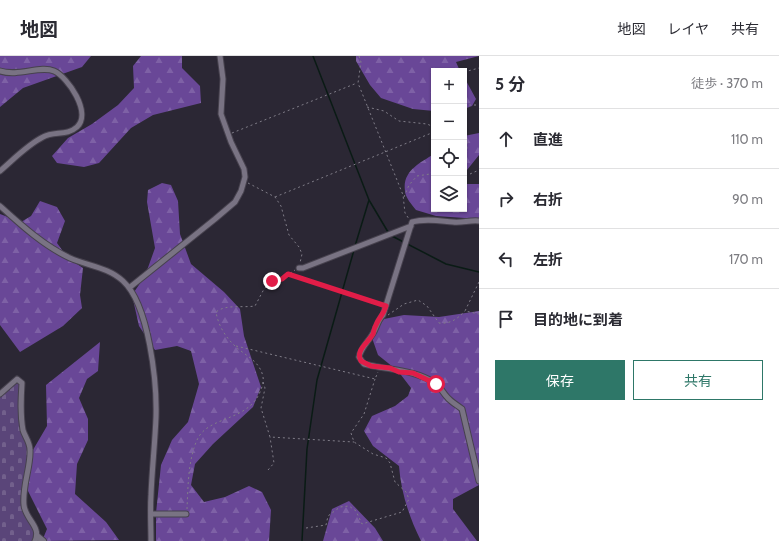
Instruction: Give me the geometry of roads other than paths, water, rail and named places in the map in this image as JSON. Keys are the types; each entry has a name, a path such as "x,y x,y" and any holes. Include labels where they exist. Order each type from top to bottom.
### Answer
{"street":[{"path":"129,288 235,202 244,181 243,165 228,135 221,114 223,79 220,56"},
{"path":"0,71 12,74 45,70 55,71 63,77 75,92 80,106 81,120 78,126 69,132 41,138 0,171"},
{"path":"0,206 25,228 55,250 71,259 103,269 122,280 137,300 143,314 155,392 156,416 151,541"},
{"path":"299,268 303,268 411,224 439,220 454,222 472,220 479,221"},
{"path":"411,224 384,315 360,351 359,357 364,364 380,366 423,376 436,384 449,399 462,409 479,481"},
{"path":"0,394 17,380 22,383 20,415 30,452 24,485 24,506 27,516 35,526 36,538 43,541"},
{"path":"151,514 186,514"}],"waterway":[{"path":"313,56 369,200 388,232"},
{"path":"355,246 369,200"},
{"path":"390,235 446,264 479,272"},
{"path":"302,541 307,449 317,380 354,250"}]}
